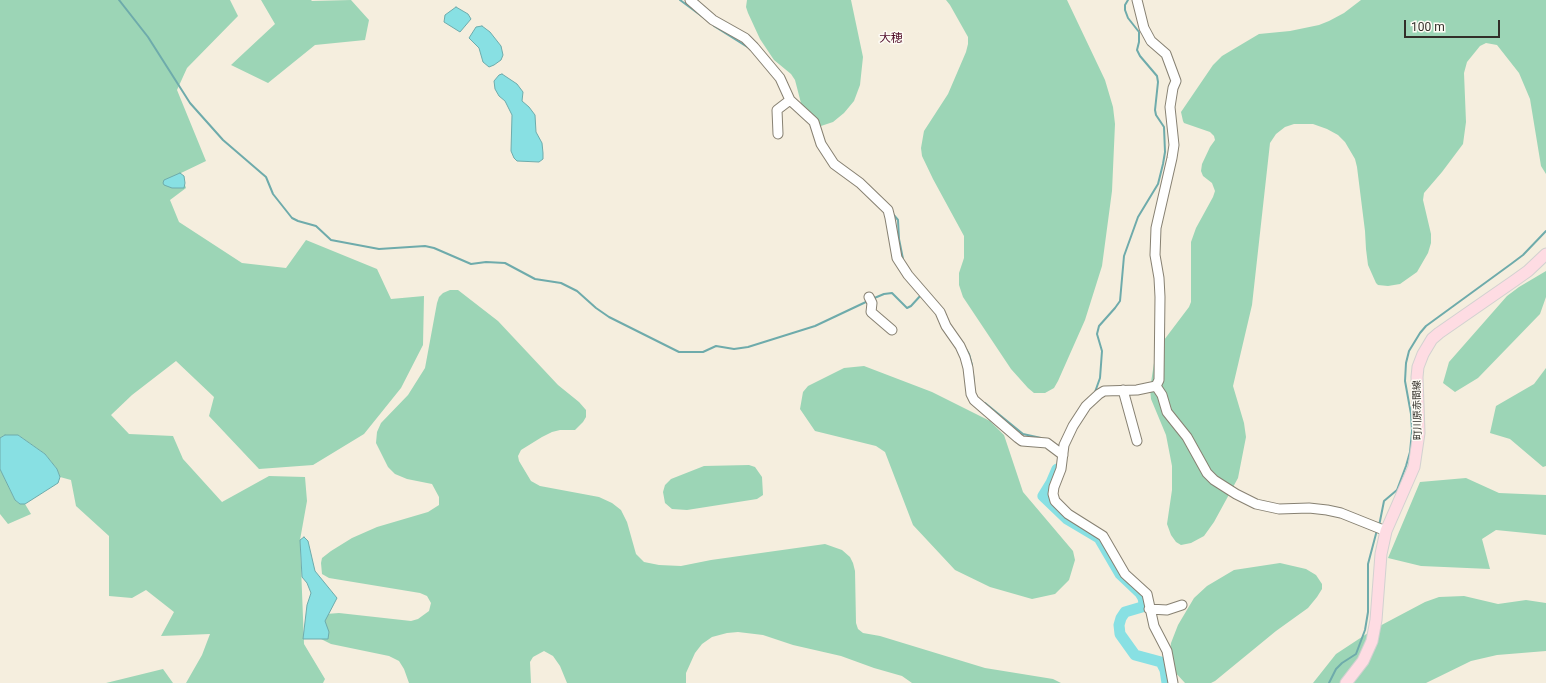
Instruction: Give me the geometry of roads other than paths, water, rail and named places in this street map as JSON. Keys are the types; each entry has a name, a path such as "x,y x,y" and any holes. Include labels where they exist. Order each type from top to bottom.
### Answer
{"main road":[{"name":"町川原赤間線","path":"1346,683 1363,661 1372,641 1375,630 1378,572 1386,531 1411,475 1416,460 1419,429 1417,377 1418,367 1423,354 1432,339 1439,333 1518,278 1546,254"}],"street":[{"path":"690,0 713,20 750,42 780,78 790,100 814,122 822,144 834,164 860,183 888,210 897,258 908,275 940,312 946,326 960,346 968,368 971,394 974,400 1022,441 1047,443 1063,455"},
{"path":"1137,0 1144,28 1151,41 1166,54 1176,81 1173,88 1170,107 1174,145 1156,228 1155,255 1160,278 1160,370 1159,380 1156,386"},
{"path":"778,134 777,110 790,100"},
{"path":"869,297 872,303 871,312 892,330"},
{"path":"1156,386 1137,390 1104,391 1086,406 1073,426 1064,445 1061,469 1053,494 1055,501 1068,514 1103,536 1125,574 1147,594 1149,609 1154,626 1167,651 1174,683"},
{"path":"1156,386 1162,395 1167,412 1186,437 1207,473 1230,491 1246,500 1267,507 1279,509 1309,508 1327,510 1341,513 1386,531"},
{"path":"1123,390 1137,441"},
{"path":"1149,609 1167,610 1182,604"}],"water":[{"path":"456,7 468,14 471,19 460,32 444,22 445,15"},
{"path":"482,26 490,32 501,46 503,55 501,60 489,67 483,62 479,48 469,38 476,27"},
{"path":"502,74 517,84 523,92 522,101 535,115 536,132 542,143 543,153 543,159 539,162 517,161 511,151 512,115 505,101 499,96 495,89 494,81 499,75"},
{"path":"180,173 184,176 184,188 172,188 164,185 164,180"},
{"path":"5,435 18,435 45,454 57,469 60,477 58,483 25,504 20,504 15,500 0,469 0,438"},
{"path":"304,537 308,541 315,571 337,598 325,621 329,632 328,639 303,639 307,605 311,593 307,583 302,577 300,540"}],"waterway":[{"path":"119,0 148,37 190,103 223,140 266,177 273,194 292,218 316,226 331,240 379,249 425,246 434,248 471,264 486,262 505,263 535,279 561,283 577,291 596,308 609,317 679,352 703,352 716,346 734,349 748,347 815,326 868,301"},
{"path":"680,0 711,23"},
{"path":"1095,392 1100,378 1102,351 1097,334 1099,326 1120,301 1124,256 1138,217 1158,184 1165,152 1164,127 1156,115 1155,110 1158,82 1157,76 1140,56 1137,50 1139,32 1128,18 1125,10 1125,5 1128,0"},
{"path":"714,26 749,48"},
{"path":"893,214 898,220 899,239 903,259"},
{"path":"1379,526 1384,501 1397,490 1410,452 1412,431 1411,414 1405,381 1406,363 1409,351 1426,326 1523,255 1546,231"},
{"path":"872,299 884,294 892,293 907,308 911,306 921,295"},
{"path":"966,349 972,365"},
{"path":"973,374 974,383"},
{"path":"985,403 1023,434 1041,438"},
{"path":"1057,469 1043,496 1067,519 1099,538 1120,574 1140,593 1144,603 1142,607 1125,612 1119,625 1120,634 1135,655 1161,662 1165,670 1167,683"},
{"path":"1329,683 1336,669 1356,654 1365,630 1368,612 1368,564 1377,530"}],"district":[{"name":"大穂","path":"891,39"}]}
